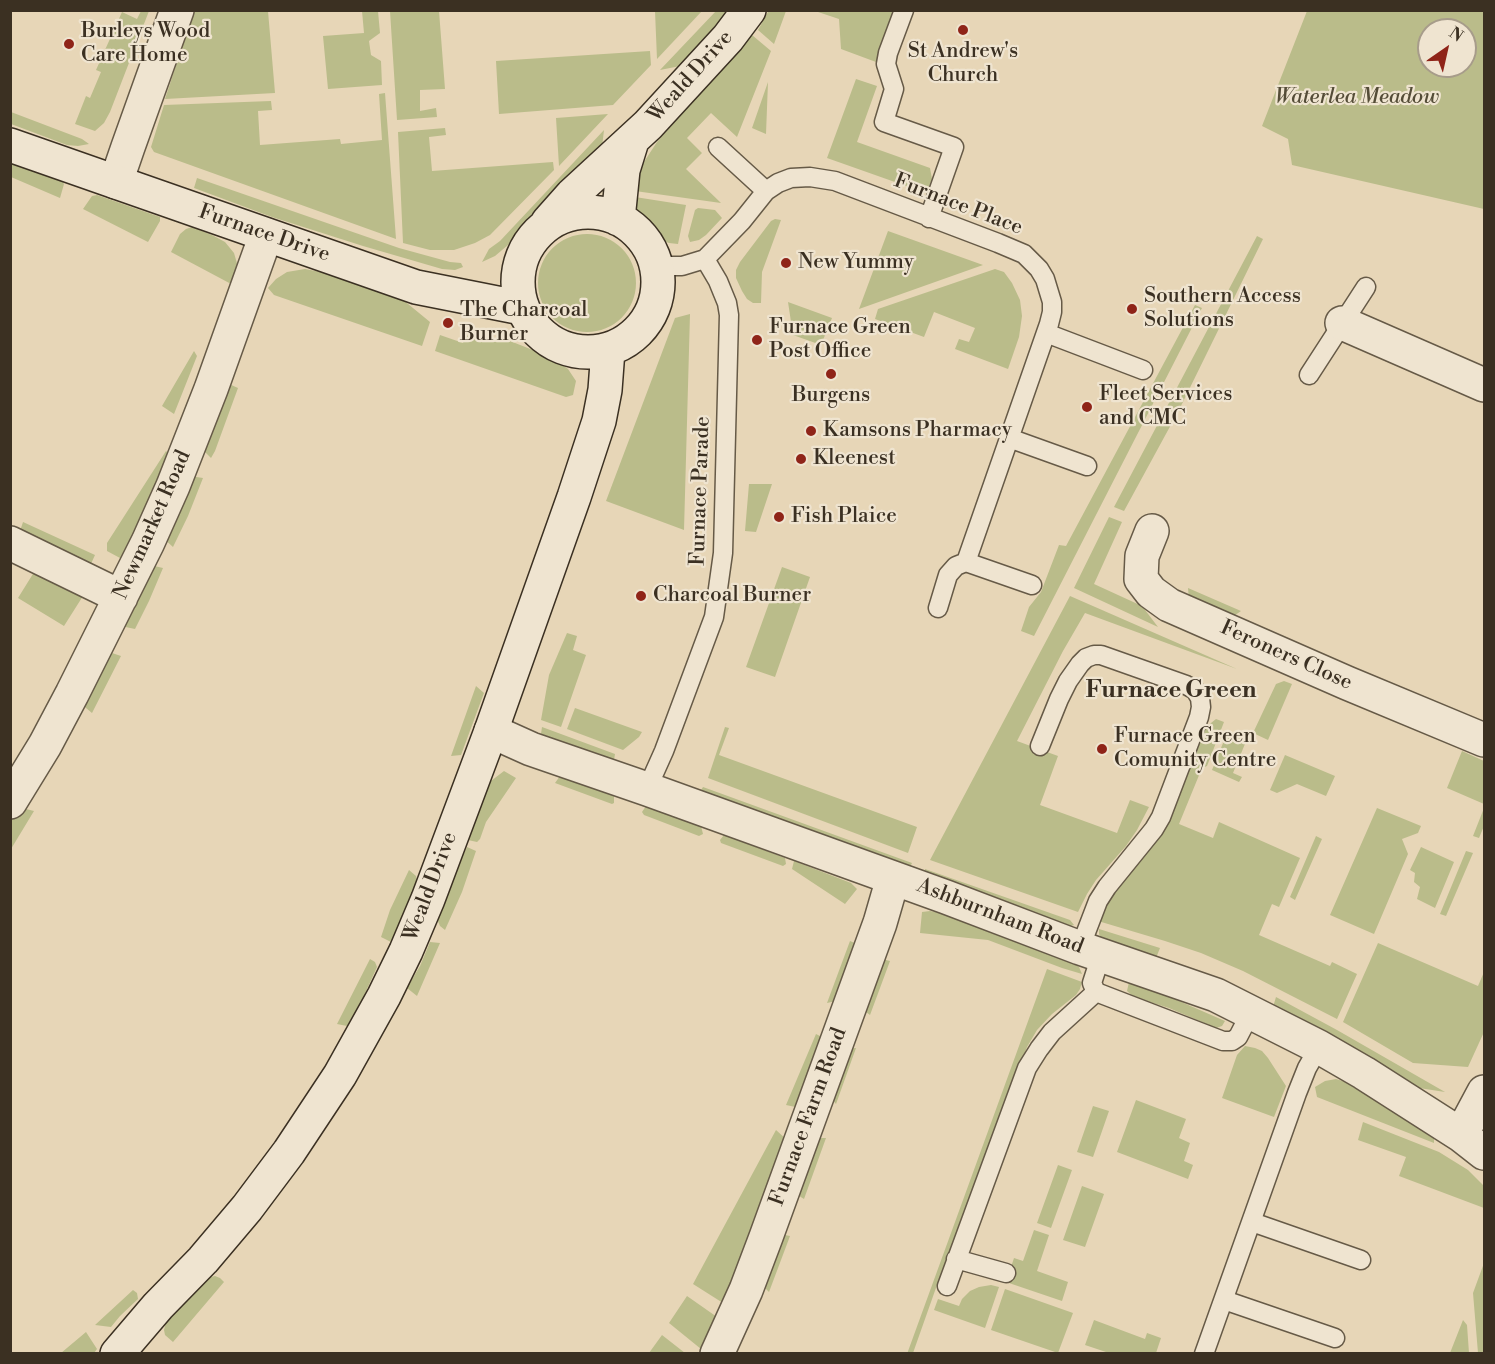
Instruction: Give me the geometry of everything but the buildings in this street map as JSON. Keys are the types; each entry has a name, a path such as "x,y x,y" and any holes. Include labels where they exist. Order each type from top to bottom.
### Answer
{"street":[{"path":"116,182 177,10"},
{"name":"Weald Drive","path":"540,230 572,195 632,141 728,38 749,10"},
{"name":"Weald Drive","path":"618,219 622,170 632,141"},
{"name":"Furnace Drive","path":"10,145 416,287 522,308"},
{"path":"577,212 618,219 635,230 648,246 656,266 658,286 653,307 643,326 627,340 608,350 587,352 567,349 548,340 533,326 522,308 518,288 519,267 526,247 540,230 577,212"},
{"name":"Newmarket Road","path":"10,802 50,735 121,597 173,486 266,235"},
{"path":"1342,323 1485,386"},
{"name":"Weald Drive","path":"117,1353 158,1306 203,1260 247,1208 289,1152 340,1075 384,996 428,899 491,731 574,497 598,421 605,390 608,350"},
{"name":"Feroners Close","path":"1152,531 1142,556 1141,579 1151,592 1169,605 1485,741"},
{"path":"10,543 121,597"},
{"name":"Ashburnham Road","path":"491,731 531,749 1216,995 1364,1072 1473,1144"},
{"name":"Furnace Farm Road","path":"717,1353 746,1290 766,1237 880,923 893,878"},
{"path":"1473,1144 1485,1092"}],"lane":[{"path":"904,10 886,64 894,89 884,122 954,147 928,218"},
{"path":"718,147 766,191"},
{"name":"Furnace Place","path":"705,259 766,191 791,178 810,177 835,181 1014,249 1024,254 1039,269 1045,279 1052,302 1052,312 966,562"},
{"path":"656,266 682,266 705,259"},
{"name":"Furnace Parade","path":"647,789 664,751 711,626 723,553 729,315 718,281 705,259"},
{"path":"1309,375 1366,287"},
{"path":"1046,333 1143,370"},
{"path":"1009,438 1087,466"},
{"path":"938,608 948,575 956,566 966,562 1032,585"},
{"path":"1040,746 1068,681 1080,664 1086,658 1094,655 1101,655 1195,690 1200,698 1199,717 1161,817 1154,830 1098,901 1090,951 1092,983 1096,992 1223,1041 1233,1041 1238,1037 1251,1012"},
{"path":"947,1286 1027,1068 1052,1032 1096,992"},
{"path":"1204,1353 1297,1093 1319,1047"},
{"path":"1252,1222 1361,1260"},
{"path":"956,1259 1006,1273"},
{"path":"1224,1300 1335,1338"}],"green space":[{"path":"769,10 786,11 774,44 758,30"},
{"path":"141,11 149,11 104,123 95,131 75,124 86,96 90,98 101,72 96,70 122,12 137,19"},
{"path":"195,11 268,11 275,93 165,99"},
{"path":"362,11 378,11 380,33 369,41 371,55 381,61 382,85 328,89 323,36 364,33"},
{"path":"390,11 439,11 445,89 420,90 420,111 436,108 437,117 397,120"},
{"path":"655,11 702,11 657,59"},
{"path":"716,11 727,12 680,66 660,70"},
{"path":"815,11 895,11 876,62 841,49 839,19"},
{"name":"Waterlea Meadow","path":"1307,11 1484,11 1484,209 1292,165 1288,139 1262,126"},
{"path":"752,35 771,51 737,137 711,113 687,138 702,153 686,169 721,203 635,191 640,168 657,142"},
{"path":"650,51 651,65 613,105 499,114 496,61"},
{"path":"856,79 877,86 857,142 930,168 932,179 926,193 827,158"},
{"path":"768,82 766,134 752,128"},
{"path":"385,93 396,239 154,152 151,147 164,105 271,101 272,110 258,111 260,145 340,139 341,144 382,140 379,94"},
{"path":"11,112 82,139 89,144 67,145 11,124"},
{"path":"608,114 559,166 556,118"},
{"path":"445,128 446,135 429,137 432,171 553,162 554,170 490,235 454,250 430,250 403,243 398,132"},
{"path":"604,130 602,147 508,245 495,256 482,262 489,249 500,241"},
{"path":"10,161 62,181 64,184 60,198 11,177"},
{"path":"197,178 399,248 461,263 463,267 455,270 442,269 272,217 194,188"},
{"path":"97,195 160,217 148,242 83,209 92,196"},
{"path":"635,197 686,205 678,244 659,239 649,231 637,214 634,205"},
{"path":"698,208 715,210 722,218 706,235 690,242 688,236 695,210"},
{"path":"781,220 762,272 761,303 753,303 742,291 736,278 736,270 771,221"},
{"path":"192,227 225,242 234,253 238,267 233,285 171,252 180,234"},
{"path":"888,231 983,265 859,309"},
{"path":"587,234 606,238 622,248 632,264 636,283 632,302 622,318 606,328 587,332 568,328 552,318 542,302 538,283 542,264 552,248 568,238"},
{"path":"1257,236 1263,239 1179,410 1124,511 1114,507"},
{"path":"305,269 326,273 402,299 430,322 422,346 274,295 268,288 287,272"},
{"path":"995,269 1004,272 1020,300 1022,316 1019,337 1008,369 955,349 959,339 969,342 975,328 934,312 924,337 875,319 878,309"},
{"path":"788,302 832,318 821,345 793,335"},
{"path":"1195,305 1202,308 1034,636 1021,631 1029,607 1041,592 1059,545 1066,546"},
{"path":"690,314 684,530 606,501 675,318"},
{"path":"440,335 463,343 466,335 485,342 510,341 543,354 568,369 576,381 573,395 566,397 435,351"},
{"path":"194,351 197,356 174,414 162,406"},
{"path":"229,384 238,388 211,458 203,450"},
{"path":"166,451 171,456 132,546 120,558 107,551 107,543"},
{"path":"190,476 203,478 173,547 162,537"},
{"path":"749,484 772,484 756,532 745,531"},
{"path":"1109,517 1122,522 1094,584 1142,606 1158,627 1074,588"},
{"path":"23,522 95,555 90,566 19,534"},
{"path":"150,565 163,568 149,601 135,629 121,626"},
{"path":"782,567 810,577 775,677 746,667"},
{"path":"36,569 83,596 64,626 18,598"},
{"path":"1188,588 1241,611 1231,618 1189,600"},
{"path":"1070,596 1237,669 1085,613 1017,741 1058,756 1040,805 1117,833 1130,800 1149,807 1126,846 1096,880 1078,912 930,860"},
{"path":"567,633 577,636 573,650 586,655 561,727 541,720 549,675"},
{"path":"109,652 121,656 92,713 80,703"},
{"path":"1284,681 1292,684 1268,740 1253,733 1276,684"},
{"path":"476,686 484,693 461,755 451,756"},
{"path":"575,708 642,732 623,750 567,729"},
{"path":"1216,719 1224,722 1207,766 1202,768 1179,824 1213,838 1219,822 1300,858 1279,907 1272,904 1259,935 1330,966 1332,962 1357,974 1337,1019 1243,971 1201,953 1098,921 1111,894 1171,816 1206,727"},
{"path":"542,727 615,754 614,760 549,740 541,734"},
{"path":"725,727 729,728 719,755 917,827 908,853 708,778"},
{"path":"1228,731 1247,739 1233,773 1242,777 1239,782 1212,770"},
{"path":"1462,751 1484,761 1484,804 1447,788"},
{"path":"1285,755 1335,776 1326,796 1297,784 1277,793 1270,790"},
{"path":"504,771 516,778 486,822 480,839 477,842 468,840 474,816 487,784"},
{"path":"560,776 614,795 614,803 555,783"},
{"path":"703,787 912,863 908,871 700,792"},
{"path":"646,806 701,826 703,834 699,836 644,815 642,812"},
{"path":"18,807 34,811 11,849 10,820"},
{"path":"1377,808 1421,826 1418,833 1402,839 1408,854 1374,934 1330,915"},
{"path":"1484,808 1484,826 1479,838 1473,836"},
{"path":"724,835 785,858 786,864 783,866 721,843 720,840"},
{"path":"1316,836 1322,839 1295,900 1290,897"},
{"path":"467,847 476,851 462,892 445,930 437,919 444,896"},
{"path":"1421,847 1454,862 1435,908 1417,899 1420,887 1414,882 1415,873 1410,870"},
{"path":"1466,851 1473,853 1446,916 1440,914"},
{"path":"794,861 851,883 857,889 845,904 792,869"},
{"path":"925,869 1070,920 1074,925 1067,927 923,876"},
{"path":"409,870 416,876 418,885 416,895 391,942 381,937 390,910"},
{"path":"930,911 1072,962 1079,967 1082,974 988,940 920,933 922,912"},
{"path":"1099,929 1160,948 1156,958 1102,940"},
{"path":"850,941 857,944 836,1001 827,1003"},
{"path":"430,942 440,943 417,996 407,988"},
{"path":"1378,943 1478,986 1484,972 1484,1032 1468,1067 1413,1063 1343,1022"},
{"path":"370,959 377,967 363,998 347,1026 337,1024"},
{"path":"882,959 890,961 870,1015 862,1009"},
{"path":"1047,969 1082,982 1080,989 1037,1030 1027,1047 941,1282 937,1285 913,1353 907,1354"},
{"path":"1129,982 1225,1021 1222,1026 1216,1028 1169,1008 1134,997 1127,991"},
{"path":"1276,997 1445,1092 1419,1088 1273,1007"},
{"path":"816,1034 824,1038 800,1108 786,1105"},
{"path":"1245,1046 1262,1051 1286,1086 1274,1117 1222,1098 1237,1055"},
{"path":"856,1048 836,1104 831,1098 847,1049"},
{"path":"1336,1079 1352,1084 1434,1137 1434,1143 1317,1097 1315,1087 1325,1081"},
{"path":"1136,1100 1186,1119 1179,1138 1190,1143 1184,1161 1193,1165 1188,1179 1117,1152"},
{"path":"1093,1106 1109,1111 1093,1157 1077,1152"},
{"path":"1363,1122 1439,1152 1468,1170 1484,1186 1484,1208 1399,1176 1406,1157 1358,1140"},
{"path":"776,1130 787,1140 767,1197 723,1303 693,1284"},
{"path":"817,1138 826,1138 804,1199 796,1194"},
{"path":"1058,1165 1072,1170 1051,1228 1037,1223"},
{"path":"1082,1186 1104,1194 1085,1247 1063,1240"},
{"path":"1034,1230 1049,1235 1037,1271 1068,1282 1062,1301 1006,1282 1014,1258 1023,1261"},
{"path":"780,1234 790,1236 769,1292 761,1284"},
{"path":"1484,1263 1484,1353 1478,1353 1473,1293"},
{"path":"215,1276 224,1282 173,1342 165,1335 166,1322 211,1277"},
{"path":"991,1285 999,1287 985,1328 934,1310 938,1299 959,1306 970,1291"},
{"path":"1005,1289 1073,1313 1058,1353 991,1330"},
{"path":"133,1290 137,1293 138,1299 111,1327 95,1325"},
{"path":"687,1296 717,1317 701,1349 669,1323"},
{"path":"1094,1320 1145,1339 1147,1333 1161,1338 1156,1353 1109,1353 1085,1345"},
{"path":"1463,1320 1467,1325 1469,1353 1450,1353"},
{"path":"86,1332 97,1349 94,1353 61,1353"},
{"path":"662,1335 685,1353 649,1353"}],"place":[{"name":"St Andrew's Church","path":"963,30"},
{"name":"Burleys Wood Care Home","path":"69,44"},
{"name":"New Yummy","path":"786,263"},
{"name":"Southern Access Solutions","path":"1132,309"},
{"name":"The Charcoal Burner","path":"448,323"},
{"name":"Furnace Green Post Office","path":"757,340"},
{"name":"Burgens","path":"831,374"},
{"name":"Fleet Services and CMC","path":"1087,407"},
{"name":"Kamsons Pharmacy","path":"811,431"},
{"name":"Kleenest","path":"801,459"},
{"name":"Fish Plaice","path":"779,517"},
{"name":"Charcoal Burner","path":"641,596"},
{"name":"Furnace Green Comunity Centre","path":"1102,749"}],"district":[{"name":"Furnace Green","path":"1171,691"}]}
